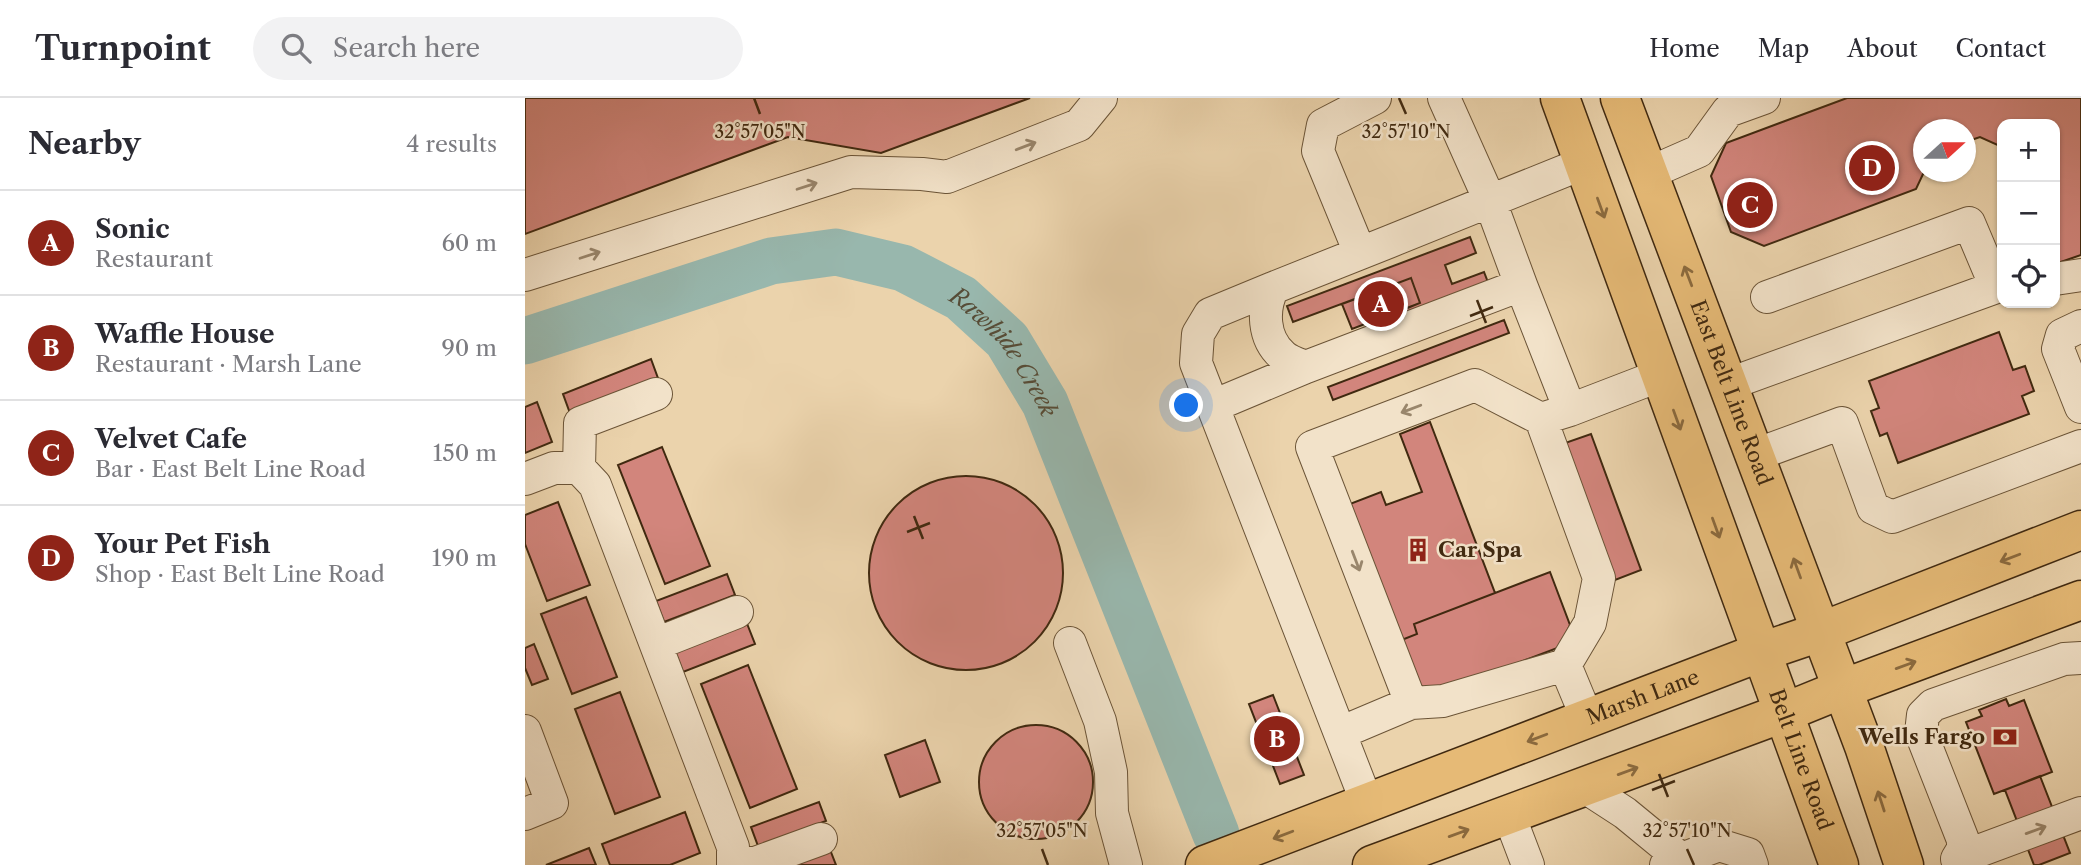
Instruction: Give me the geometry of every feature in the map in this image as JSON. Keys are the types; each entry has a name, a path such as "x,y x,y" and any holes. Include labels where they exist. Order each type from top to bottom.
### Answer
{"main road":[{"path":"1560,98 1761,652"},
{"name":"East Belt Line Road","path":"1621,98 1842,689"},
{"name":"Marsh Lane","path":"1205,865 2081,530"},
{"path":"1373,865 2081,600"},
{"name":"Belt Line Road","path":"1761,652 1839,865"},
{"path":"1842,689 1904,865"}],"lane":[{"path":"525,275 851,173 947,177 1079,125 1101,98"},
{"path":"1360,253 1318,151 1323,125 1375,98"},
{"path":"1340,733 1411,703 1443,701 1565,665 1590,622 1599,578 1521,285 1489,201 1444,98"},
{"path":"1649,173 1699,151 1728,111 1764,98"},
{"path":"1367,803 1196,363 1198,334 1210,314 1584,163"},
{"path":"1767,297 1969,223 1997,282"},
{"path":"2060,278 2081,275"},
{"path":"1213,406 1521,285"},
{"path":"1729,384 1997,287"},
{"path":"1273,288 1266,301 1265,317 1271,343 1283,357 1306,368"},
{"path":"2081,326 2062,335 2058,349 2081,407"},
{"path":"1411,703 1312,447 1475,385 1555,414 1661,376"},
{"path":"656,394 580,423 579,468 595,485 733,847 733,864 755,863 821,839"},
{"path":"1755,454 1842,424 1873,508 1892,517 2081,446"},
{"path":"525,479 554,468 579,468"},
{"path":"656,644 737,612"},
{"path":"1070,643 1100,721 1111,772 1112,813 1126,865"},
{"path":"2081,658 2064,659 1933,705 1923,715 1921,733 1963,840 1963,849 1957,859 1995,856 2081,813"},
{"path":"1565,665 1587,718"},
{"path":"525,731 552,803 525,814"},
{"path":"1585,787 1625,813 1674,862 1719,845 1748,854 1752,865"},
{"path":"1509,815 1528,865"}],"building":[{"path":"525,98 1030,98 881,153 788,137 525,234"},
{"path":"1847,98 2081,98 2081,255 2060,262 2060,119 1997,119 1997,145 1980,137 1976,138 1976,119 1913,119 1913,182 1919,182 1916,189 1764,246 1731,232 1711,176 1726,143"},
{"path":"1470,237 1476,253 1445,265 1452,284 1484,272 1489,285 1402,318 1400,311 1420,303 1411,278 1293,322 1287,306"},
{"path":"1411,278 1420,303 1352,329 1342,304"},
{"path":"1504,320 1509,333 1333,400 1328,387"},
{"path":"1999,332 2013,370 2025,366 2034,391 2022,396 2029,414 1898,463 1887,433 1880,436 1871,411 1879,408 1869,381"},
{"path":"651,359 659,381 571,416 563,394"},
{"path":"537,402 552,442 525,453 525,407"},
{"name":"Car Spa","path":"1430,422 1495,593 1414,624 1417,634 1394,643 1342,507 1381,492 1386,505 1422,492 1400,434"},
{"path":"1591,434 1641,570 1615,580 1565,443"},
{"path":"662,447 710,566 665,584 618,465"},
{"path":"966,476 1003,484 1034,505 1055,536 1063,573 1055,610 1034,641 1003,662 966,670 929,662 898,641 877,610 869,573 877,536 898,505 929,484"},
{"path":"558,502 590,585 547,601 525,544 525,515"},
{"path":"1550,572 1570,625 1560,647 1433,695 1409,684 1394,643 1417,634 1414,624"},
{"path":"727,574 735,595 664,622 656,601"},
{"path":"586,597 617,677 572,694 541,614"},
{"path":"746,621 755,644 683,672 674,649"},
{"path":"534,644 548,679 532,685 525,668 525,648"},
{"path":"748,665 797,789 750,808 701,684"},
{"path":"620,692 660,797 615,814 575,709"},
{"path":"1273,695 1304,775 1280,784 1249,704"},
{"name":"Wells Fargo","path":"2006,699 2009,706 2024,700 2052,772 1994,794 1966,722 1982,716 1979,710"},
{"path":"1036,725 1058,729 1076,742 1089,760 1093,782 1089,804 1076,822 1058,835 1036,839 1014,835 996,822 983,804 979,782 983,760 996,742 1014,729"},
{"path":"925,740 940,782 900,797 885,755"},
{"path":"2040,776 2070,853 2034,865 2005,790"},
{"path":"819,802 826,821 758,846 751,827"},
{"path":"685,812 700,853 670,865 610,865 602,844"},
{"path":"829,847 836,865 782,865"},
{"path":"589,848 596,865 546,865"}],"waterway":[{"name":"Rawhide Creek","path":"525,341 771,261 836,252 903,268 961,298 1007,340 1045,403 1216,834"}],"place":[{"name":"Your Pet Fish","path":"1872,168"},
{"name":"Velvet Cafe","path":"1750,205"},
{"name":"Sonic","path":"1381,304"},
{"name":"Car Spa","path":"1418,550"},
{"name":"Wells Fargo","path":"2005,737"},
{"name":"Waffle House","path":"1277,739"}]}
